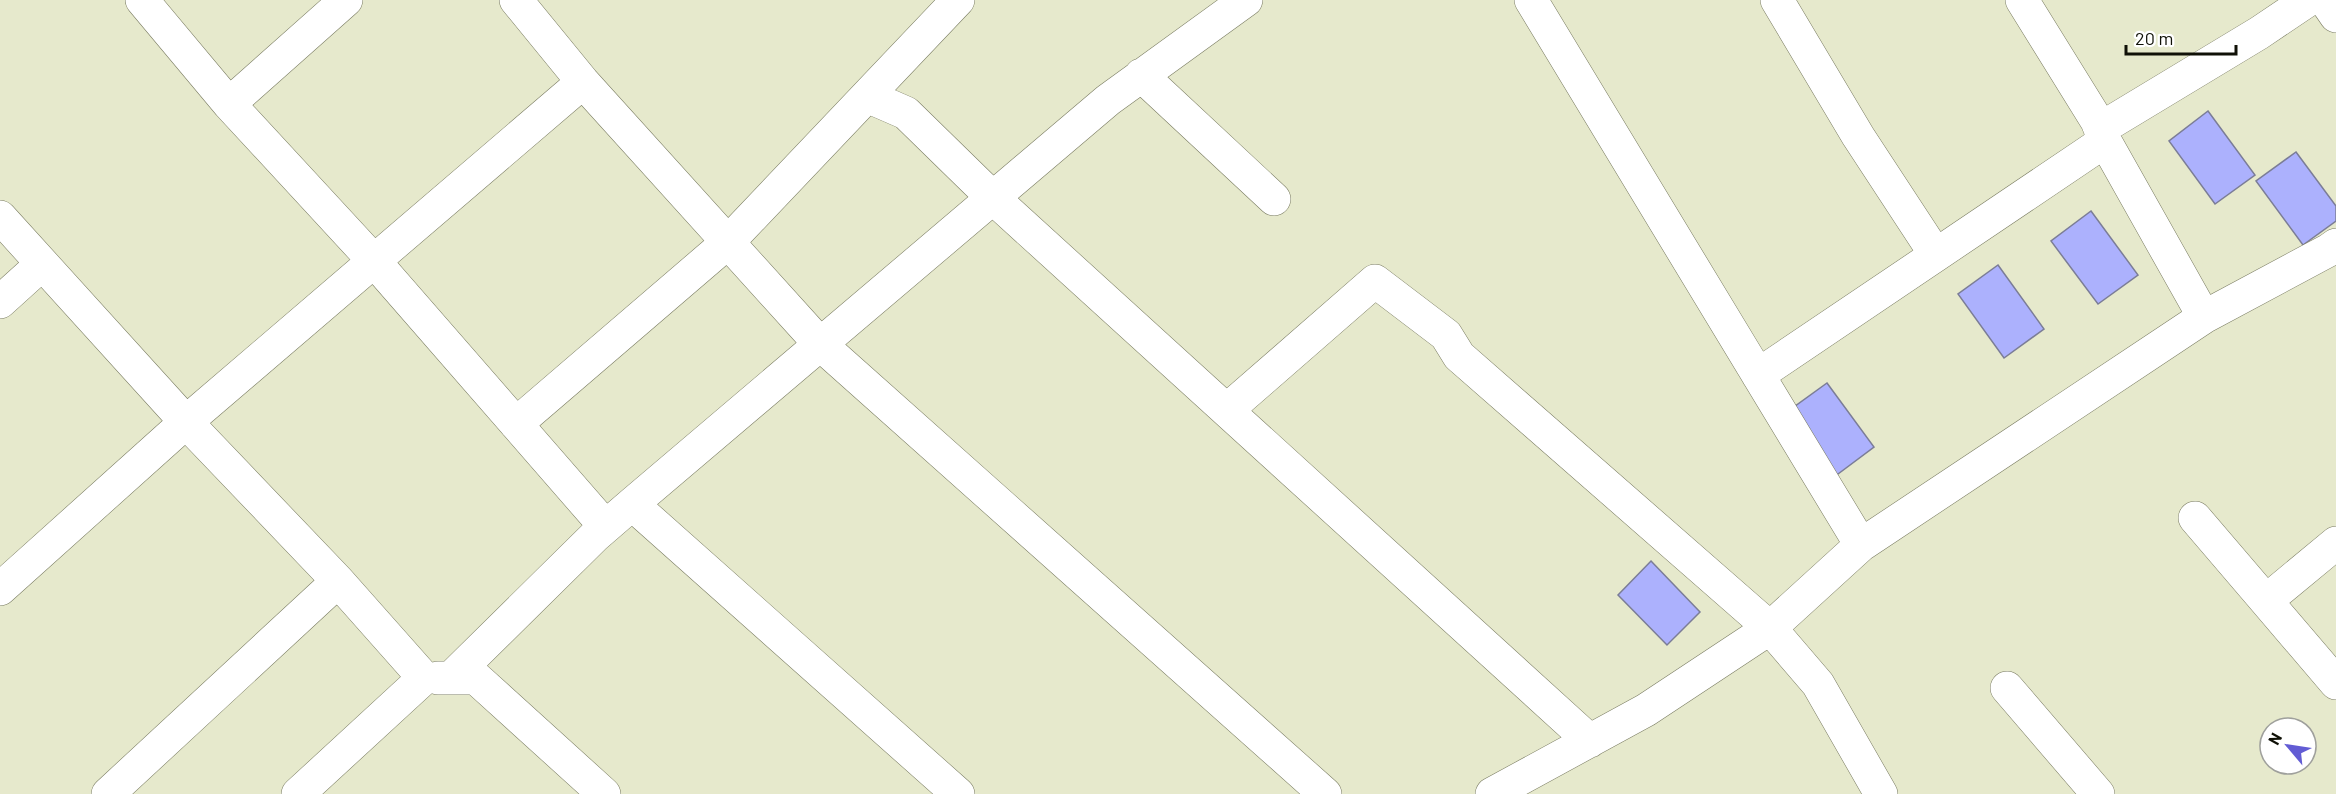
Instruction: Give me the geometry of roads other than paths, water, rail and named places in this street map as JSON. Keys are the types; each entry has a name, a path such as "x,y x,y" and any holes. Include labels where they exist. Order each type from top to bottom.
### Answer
{"street":[{"path":"142,0 229,104 375,262 605,526"},
{"path":"229,104 346,0"},
{"path":"516,0 583,82 820,344 1325,794"},
{"path":"516,424 728,242 958,0"},
{"path":"298,794 438,678 605,526 992,197 1108,100 1246,0"},
{"path":"1531,0 1861,545"},
{"path":"1777,0 1858,136 1936,255"},
{"path":"2022,0 2103,135 2204,317"},
{"path":"1758,375 1936,255 2103,135 2308,0"},
{"path":"2325,0 2336,16"},
{"path":"1141,75 1274,199"},
{"path":"0,589 186,422 583,82"},
{"path":"867,96 906,113 992,197 1590,741"},
{"path":"0,217 186,422 338,581 438,678 476,678 604,794"},
{"path":"1492,794 1646,710 1770,628 1861,545 2204,317 2336,245"},
{"path":"0,302 42,264"},
{"path":"1227,410 1375,281 1446,335 1460,356 1770,628 1818,684 1881,794"},
{"path":"632,504 958,794"},
{"path":"2195,518 2336,683"},
{"path":"2266,601 2336,543"},
{"path":"108,794 338,581"},
{"path":"2007,688 2098,794"}]}
